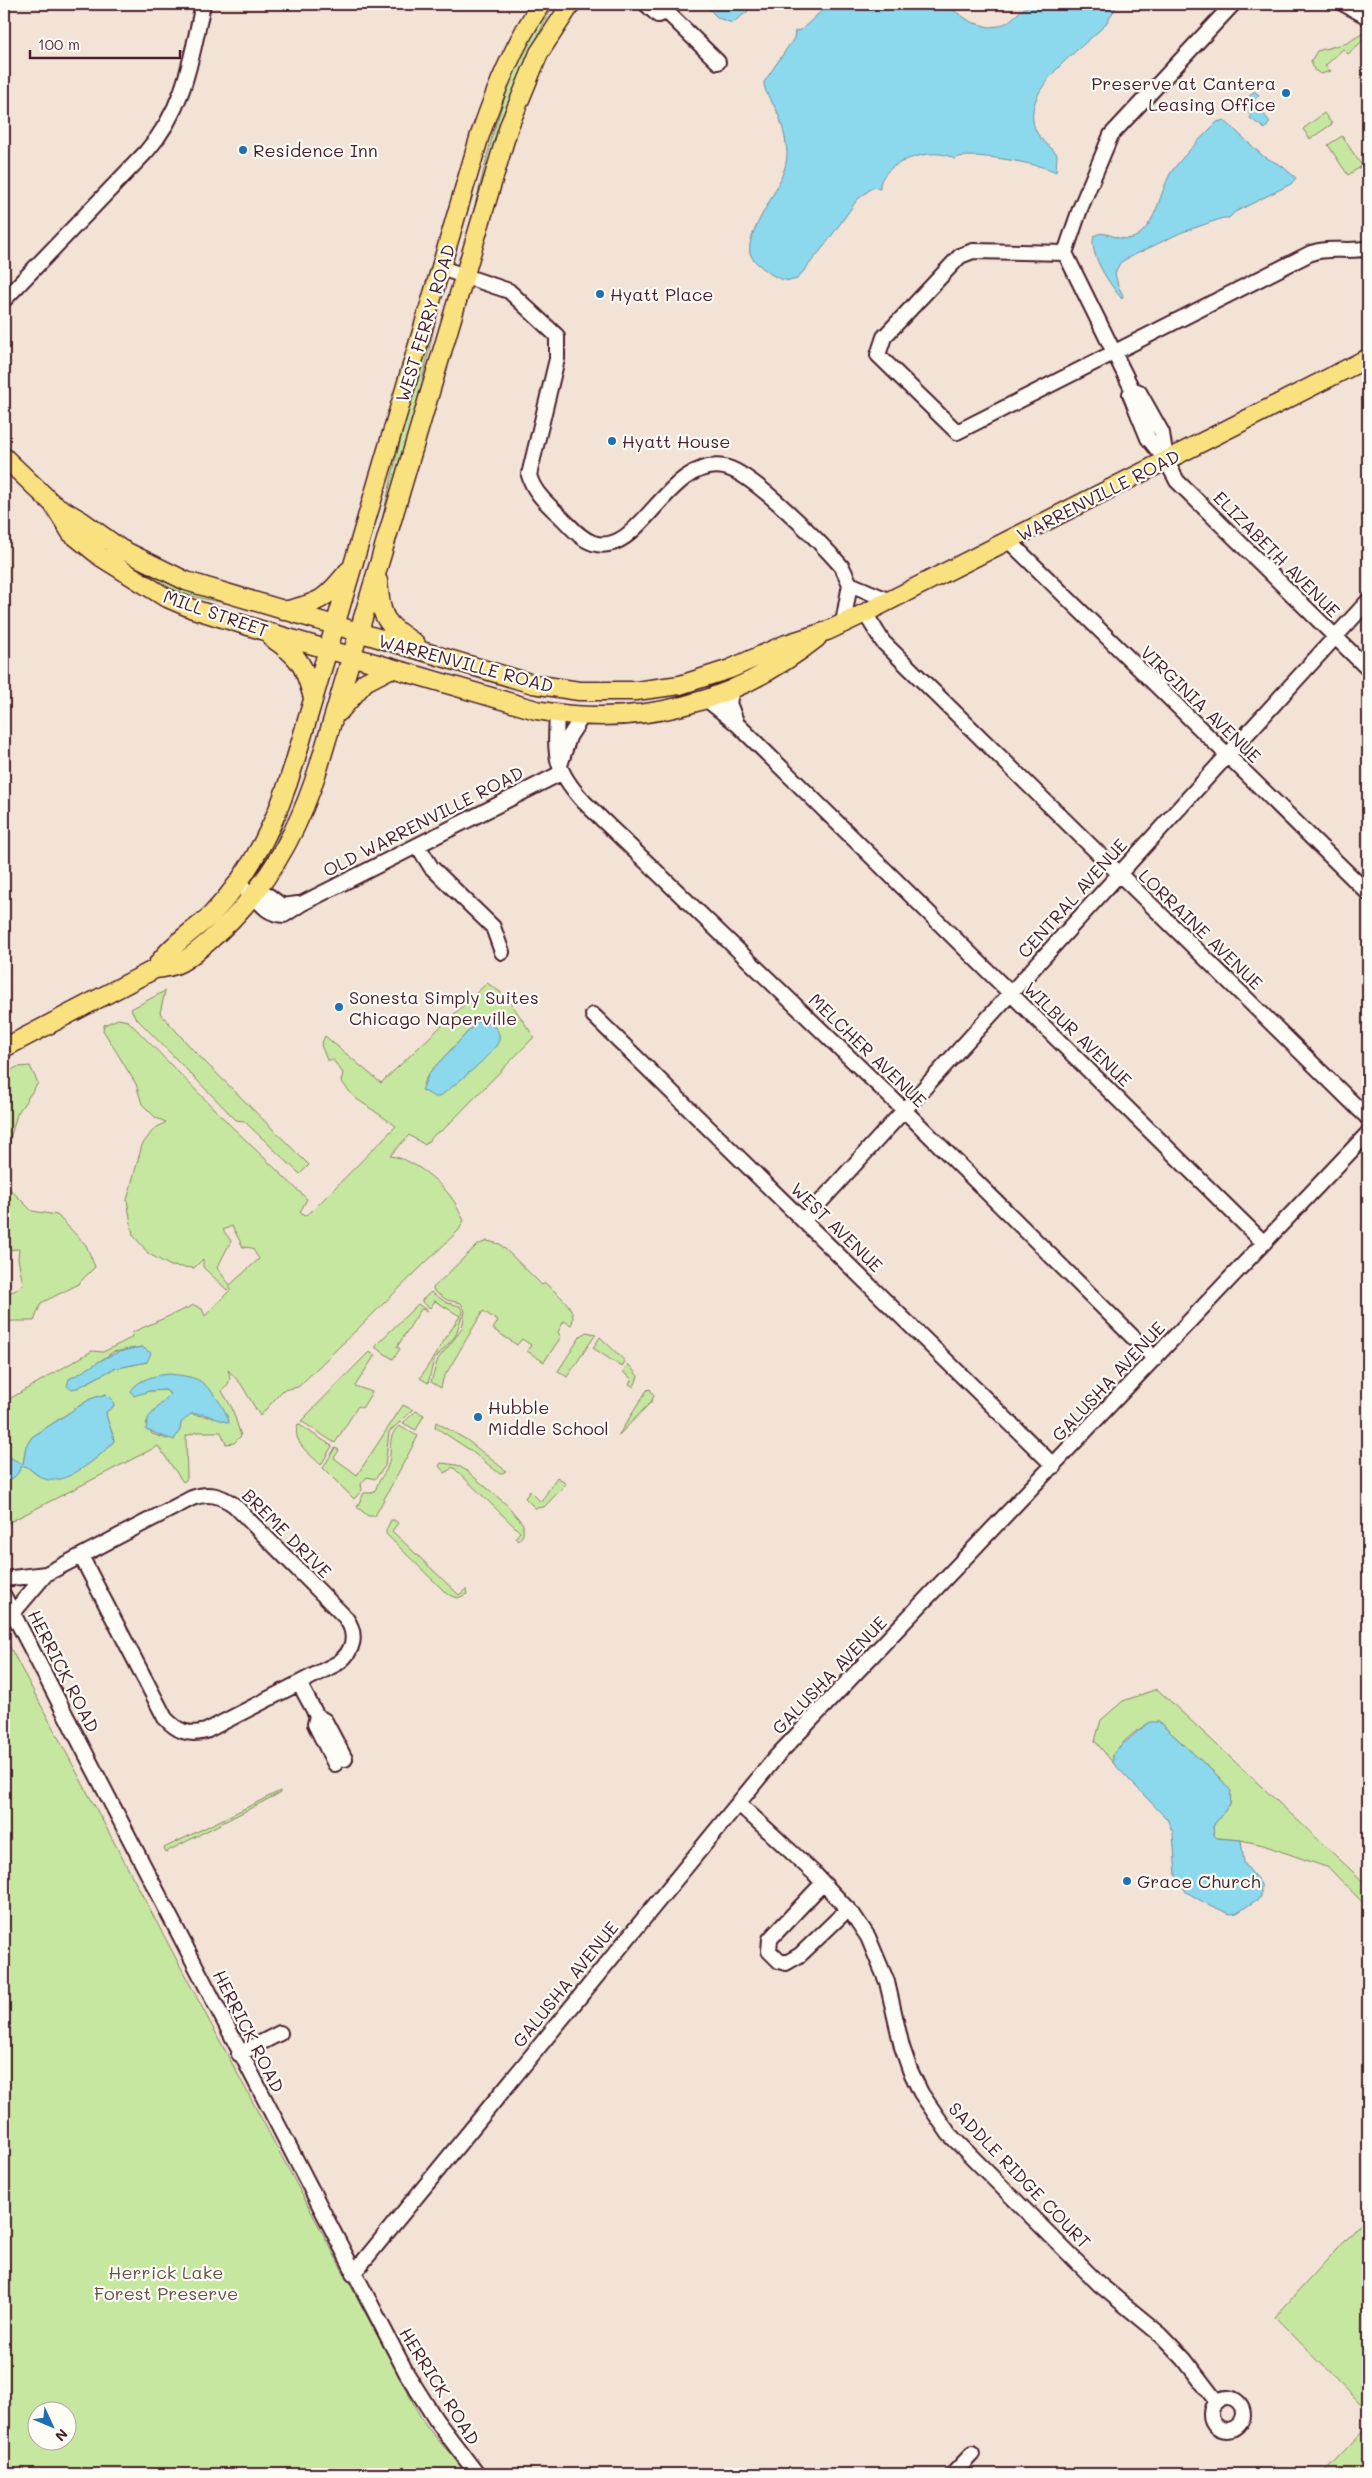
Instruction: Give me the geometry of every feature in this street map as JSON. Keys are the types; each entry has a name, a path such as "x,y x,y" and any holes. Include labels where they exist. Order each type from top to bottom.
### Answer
{"main road":[{"name":"WEST FERRY ROAD","path":"328,649 491,101 516,46 541,4"},
{"name":"WEST FERRY ROAD","path":"358,633 517,103 539,53 571,4"},
{"name":"WARRENVILLE ROAD","path":"4,1048 155,969 173,968 225,926 253,895 284,852 306,806 358,633 554,688 607,692 680,685 705,678 786,644 835,627 865,613 1368,358"},
{"name":"MILL STREET","path":"4,457 52,504 71,533 101,557 148,588 193,609 351,656"},
{"name":"MILL STREET","path":"52,504 82,521 121,549 165,573 358,633"},
{"path":"284,611 310,604 327,596 353,565"},
{"path":"377,570 380,606 388,625 431,654"},
{"name":"WARRENVILLE ROAD","path":"351,656 517,706 557,714 650,714 684,707 732,690 777,668 835,627"},
{"path":"261,630 296,656 307,675 314,699"},
{"name":"WARRENVILLE ROAD","path":"155,969 163,955 202,924 237,884 258,853 277,814 328,649"},
{"path":"332,720 365,682 392,668"},
{"path":"557,714 574,706 612,706 662,699 680,685"}],"street":[{"path":"4,300 163,131 185,87 204,4"},
{"path":"646,4 658,14 666,8 718,62"},
{"path":"1166,460 1162,433 1139,392 1132,389 1065,253 1082,202 1110,135 1233,4"},
{"path":"1344,4 1368,17"},
{"path":"1065,253 973,251 960,256 884,337 878,355 957,432 1311,253 1327,249 1360,250 1368,248"},
{"path":"441,268 509,291 557,336 557,359 529,475 539,496 584,539 599,545 623,538 686,476 704,467 724,467 742,473 758,486 837,562 850,584 890,601"},
{"name":"ELIZABETH AVENUE","path":"1166,460 1177,481 1368,669"},
{"name":"VIRGINIA AVENUE","path":"1009,541 1368,894"},
{"path":"835,627 850,584"},
{"name":"CENTRAL AVENUE","path":"804,1220 1368,601"},
{"name":"LORRAINE AVENUE","path":"865,613 883,642 1118,875 1368,1118"},
{"name":"WILBUR AVENUE","path":"732,690 729,703 737,724"},
{"name":"WILBUR AVENUE","path":"706,699 737,724 1264,1243"},
{"name":"MELCHER AVENUE","path":"557,714 556,747 561,769 584,802 905,1111 1155,1359"},
{"path":"561,769 569,737 583,715"},
{"name":"OLD WARRENVILLE ROAD","path":"253,895 260,906 278,914 291,912 301,904 418,846 561,769"},
{"path":"418,846 431,867 493,927 502,952"},
{"path":"237,884 253,895"},
{"name":"WEST AVENUE","path":"593,1016 1054,1466"},
{"name":"GALUSHA AVENUE","path":"353,2274 779,1754 1368,1133"},
{"name":"BREME DRIVE","path":"4,1579 46,1574 81,1556 199,1496 215,1495 228,1500 346,1618 353,1631 353,1643 345,1658 206,1731 190,1734 178,1730 165,1718 81,1556"},
{"name":"BREME DRIVE","path":"13,1613 46,1574"},
{"name":"HERRICK ROAD","path":"4,1596 353,2274 422,2400 477,2474"},
{"path":"299,1683 316,1716 315,1724 340,1761"},
{"name":"SADDLE RIDGE COURT","path":"738,1803 823,1883 848,1910 868,1937 879,1959 887,1982 902,2047 910,2070 935,2114 949,2134 1099,2284 1173,2348 1217,2402"},
{"path":"823,1883 770,1939 769,1951 786,1964 800,1955 848,1910"},
{"path":"240,2054 280,2033"},
{"path":"953,2474 972,2454"}],"green space":[{"path":"549,4 554,4 527,62 505,120 466,241 493,133 521,49"},
{"path":"1365,32 1367,37 1348,54 1343,49 1325,66 1331,71 1321,74 1314,70 1311,61 1317,51 1347,43"},
{"path":"1324,113 1332,124 1310,139 1303,129"},
{"path":"1342,136 1362,166 1348,175 1328,145"},
{"path":"436,308 438,309 425,369 394,487 376,546 410,397"},
{"path":"60,509 248,608 182,593 147,578 120,561"},
{"path":"285,812 287,813 274,850 253,884 247,883"},
{"path":"487,983 506,996 534,1037 444,1129 435,1134 425,1145 409,1135 390,1156 408,1161 435,1180 450,1195 464,1220 459,1230 298,1387 283,1390 260,1416 241,1384 228,1370 229,1382 222,1391 232,1408 241,1436 234,1443 226,1444 221,1432 197,1432 186,1436 187,1479 183,1482 158,1446 4,1525 4,1482 14,1477 21,1467 26,1466 37,1475 79,1468 96,1459 114,1441 106,1412 114,1406 113,1401 106,1394 90,1399 32,1437 26,1446 23,1464 20,1464 6,1455 4,1449 4,1402 92,1351 103,1352 131,1338 133,1332 194,1305 202,1309 205,1316 230,1290 230,1286 227,1290 203,1267 203,1259 194,1268 171,1266 149,1254 133,1235 127,1200 142,1145 154,1129 166,1122 156,1118 142,1104 136,1084 103,1030 104,1025 118,1019 128,1021 230,1125 307,1199 300,1212 304,1216 312,1211 396,1126 354,1097 341,1081 343,1073 333,1060 327,1060 321,1045 325,1036 381,1083","holes":["477,1022 475,1067 439,1097 423,1084 429,1073","232,1226 243,1247 252,1248 259,1259 230,1285 217,1268 231,1241 223,1230","142,1347 147,1362 113,1369 77,1388 69,1379 78,1376 113,1352","200,1381 210,1417 190,1414 181,1423 180,1430 167,1439 152,1434 146,1423 170,1395 166,1390 149,1391"]},
{"path":"165,991 160,1013 194,1051 309,1165 300,1174 244,1121 236,1120 135,1017 131,1009"},
{"path":"30,1066 38,1083 17,1114 6,1154 4,1155 4,1074 17,1067"},
{"path":"4,1183 32,1211 57,1215 86,1245 95,1267 77,1285 41,1303 34,1321 12,1321 4,1326 4,1294 14,1291 23,1285 18,1258 19,1249 4,1250"},
{"path":"487,1241 500,1244 542,1285 545,1283 560,1296 570,1307 573,1319 571,1325 564,1321 558,1332 561,1337 544,1362 527,1351 531,1345 522,1339 517,1345 493,1329 498,1321 483,1311 443,1379 441,1388 431,1382 438,1359 462,1329 465,1311 461,1303 447,1300 434,1291 433,1288 477,1245"},
{"path":"431,1292 447,1303 460,1306 463,1312 456,1335 434,1360 428,1383 420,1378 460,1316 435,1301 430,1308 422,1302"},
{"path":"418,1304 428,1311 421,1309 397,1347 400,1349 393,1359 376,1348 376,1345"},
{"path":"586,1332 596,1334 567,1377 558,1371 580,1337"},
{"path":"600,1337 625,1361 622,1367 593,1348"},
{"path":"369,1352 375,1355 355,1386 372,1392 362,1408 358,1406 335,1443 301,1421"},
{"path":"628,1364 638,1376 634,1387 629,1384 632,1379 623,1372"},
{"path":"650,1389 654,1396 651,1402 618,1436 647,1390"},
{"path":"403,1405 413,1410 389,1432 385,1466 375,1479 367,1477 361,1484 362,1490 354,1499 323,1468 335,1448 339,1450 334,1458 357,1475"},
{"path":"416,1411 424,1415 416,1430 403,1423"},
{"path":"436,1422 467,1440 506,1471 500,1474 470,1450 435,1427"},
{"path":"298,1424 332,1446 321,1465 299,1442 296,1430"},
{"path":"399,1426 418,1436 375,1516 368,1516 357,1507 364,1493 372,1493 376,1489 389,1462 392,1435"},
{"path":"441,1463 457,1465 467,1471 507,1505 523,1524 523,1535 518,1541 515,1538 520,1532 453,1467 445,1473 439,1466"},
{"path":"557,1477 566,1484 544,1507 535,1508 525,1498 530,1491 541,1502"},
{"path":"391,1520 398,1523 392,1531 459,1595 466,1589 467,1594 458,1598 447,1594 386,1534"},
{"name":"Herrick Lake Forest Preserve","path":"4,1636 425,2425 468,2474 4,2474"},
{"path":"1157,1689 1368,1886 1368,1908 1329,1868 1263,1845 1241,1840 1217,1838 1214,1835 1213,1826 1230,1804 1230,1791 1219,1777 1159,1722 1146,1725 1121,1744 1113,1755 1113,1763 1095,1741 1101,1720 1123,1701"},
{"path":"280,1791 280,1793 166,1852 164,1848"},
{"path":"1368,2215 1368,2411 1275,2317"},
{"path":"1368,2426 1368,2474 1322,2474"}],"water":[{"path":"704,4 753,4 747,12 732,23 718,18"},
{"path":"829,4 944,4 971,22 989,27 999,26 1008,22 1029,4 1119,4 1104,26 1053,73 1035,101 1033,116 1036,131 1057,154 1056,172 1036,165 987,157 973,156 954,159 946,155 934,154 909,159 897,164 888,171 882,180 880,189 873,187 857,200 825,245 797,279 786,280 768,272 755,261 750,253 750,243 754,232 781,178 787,153 780,119 766,93 764,82 794,38 795,31 801,30"},
{"path":"1254,91 1259,95 1254,100 1257,103 1254,107 1257,110 1259,108 1270,122 1265,129 1250,118 1251,115 1245,110 1251,103 1247,99"},
{"path":"1224,120 1263,156 1282,166 1296,178 1291,184 1235,212 1229,218 1223,218 1180,233 1120,263 1115,273 1118,286 1123,295 1122,299 1097,260 1094,252 1094,236 1104,234 1128,239 1141,233 1151,221 1170,174 1217,122"},
{"path":"483,1020 497,1029 499,1036 496,1046 490,1053 439,1097 435,1097 422,1090 429,1073 477,1022"},
{"path":"142,1347 151,1353 147,1362 113,1369 77,1388 71,1389 67,1386 69,1379 103,1359 119,1352"},
{"path":"169,1374 193,1378 205,1385 222,1406 229,1423 203,1414 191,1414 181,1423 180,1430 174,1440 146,1430 148,1418 170,1394 166,1390 149,1391 134,1396 131,1391 138,1383 153,1377"},
{"path":"106,1394 113,1401 114,1406 106,1412 114,1441 102,1453 75,1473 57,1480 43,1478 26,1466 21,1467 14,1477 4,1482 4,1449 11,1458 23,1464 26,1446 32,1437 90,1399"},
{"path":"1149,1722 1159,1722 1219,1777 1231,1791 1230,1804 1213,1826 1214,1835 1217,1838 1241,1840 1244,1863 1261,1884 1261,1897 1237,1913 1230,1914 1186,1892 1176,1876 1173,1833 1167,1819 1113,1763 1113,1755 1116,1750"}],"place":[{"name":"Preserve at Cantera Leasing Office","path":"1286,93"},
{"name":"Residence Inn","path":"243,150"},
{"name":"Hyatt Place","path":"600,294"},
{"name":"Hyatt House","path":"612,441"},
{"name":"Sonesta Simply Suites Chicago Naperville","path":"339,1007"},
{"name":"Hubble Middle School","path":"478,1417"},
{"name":"Grace Church","path":"1127,1881"}]}
